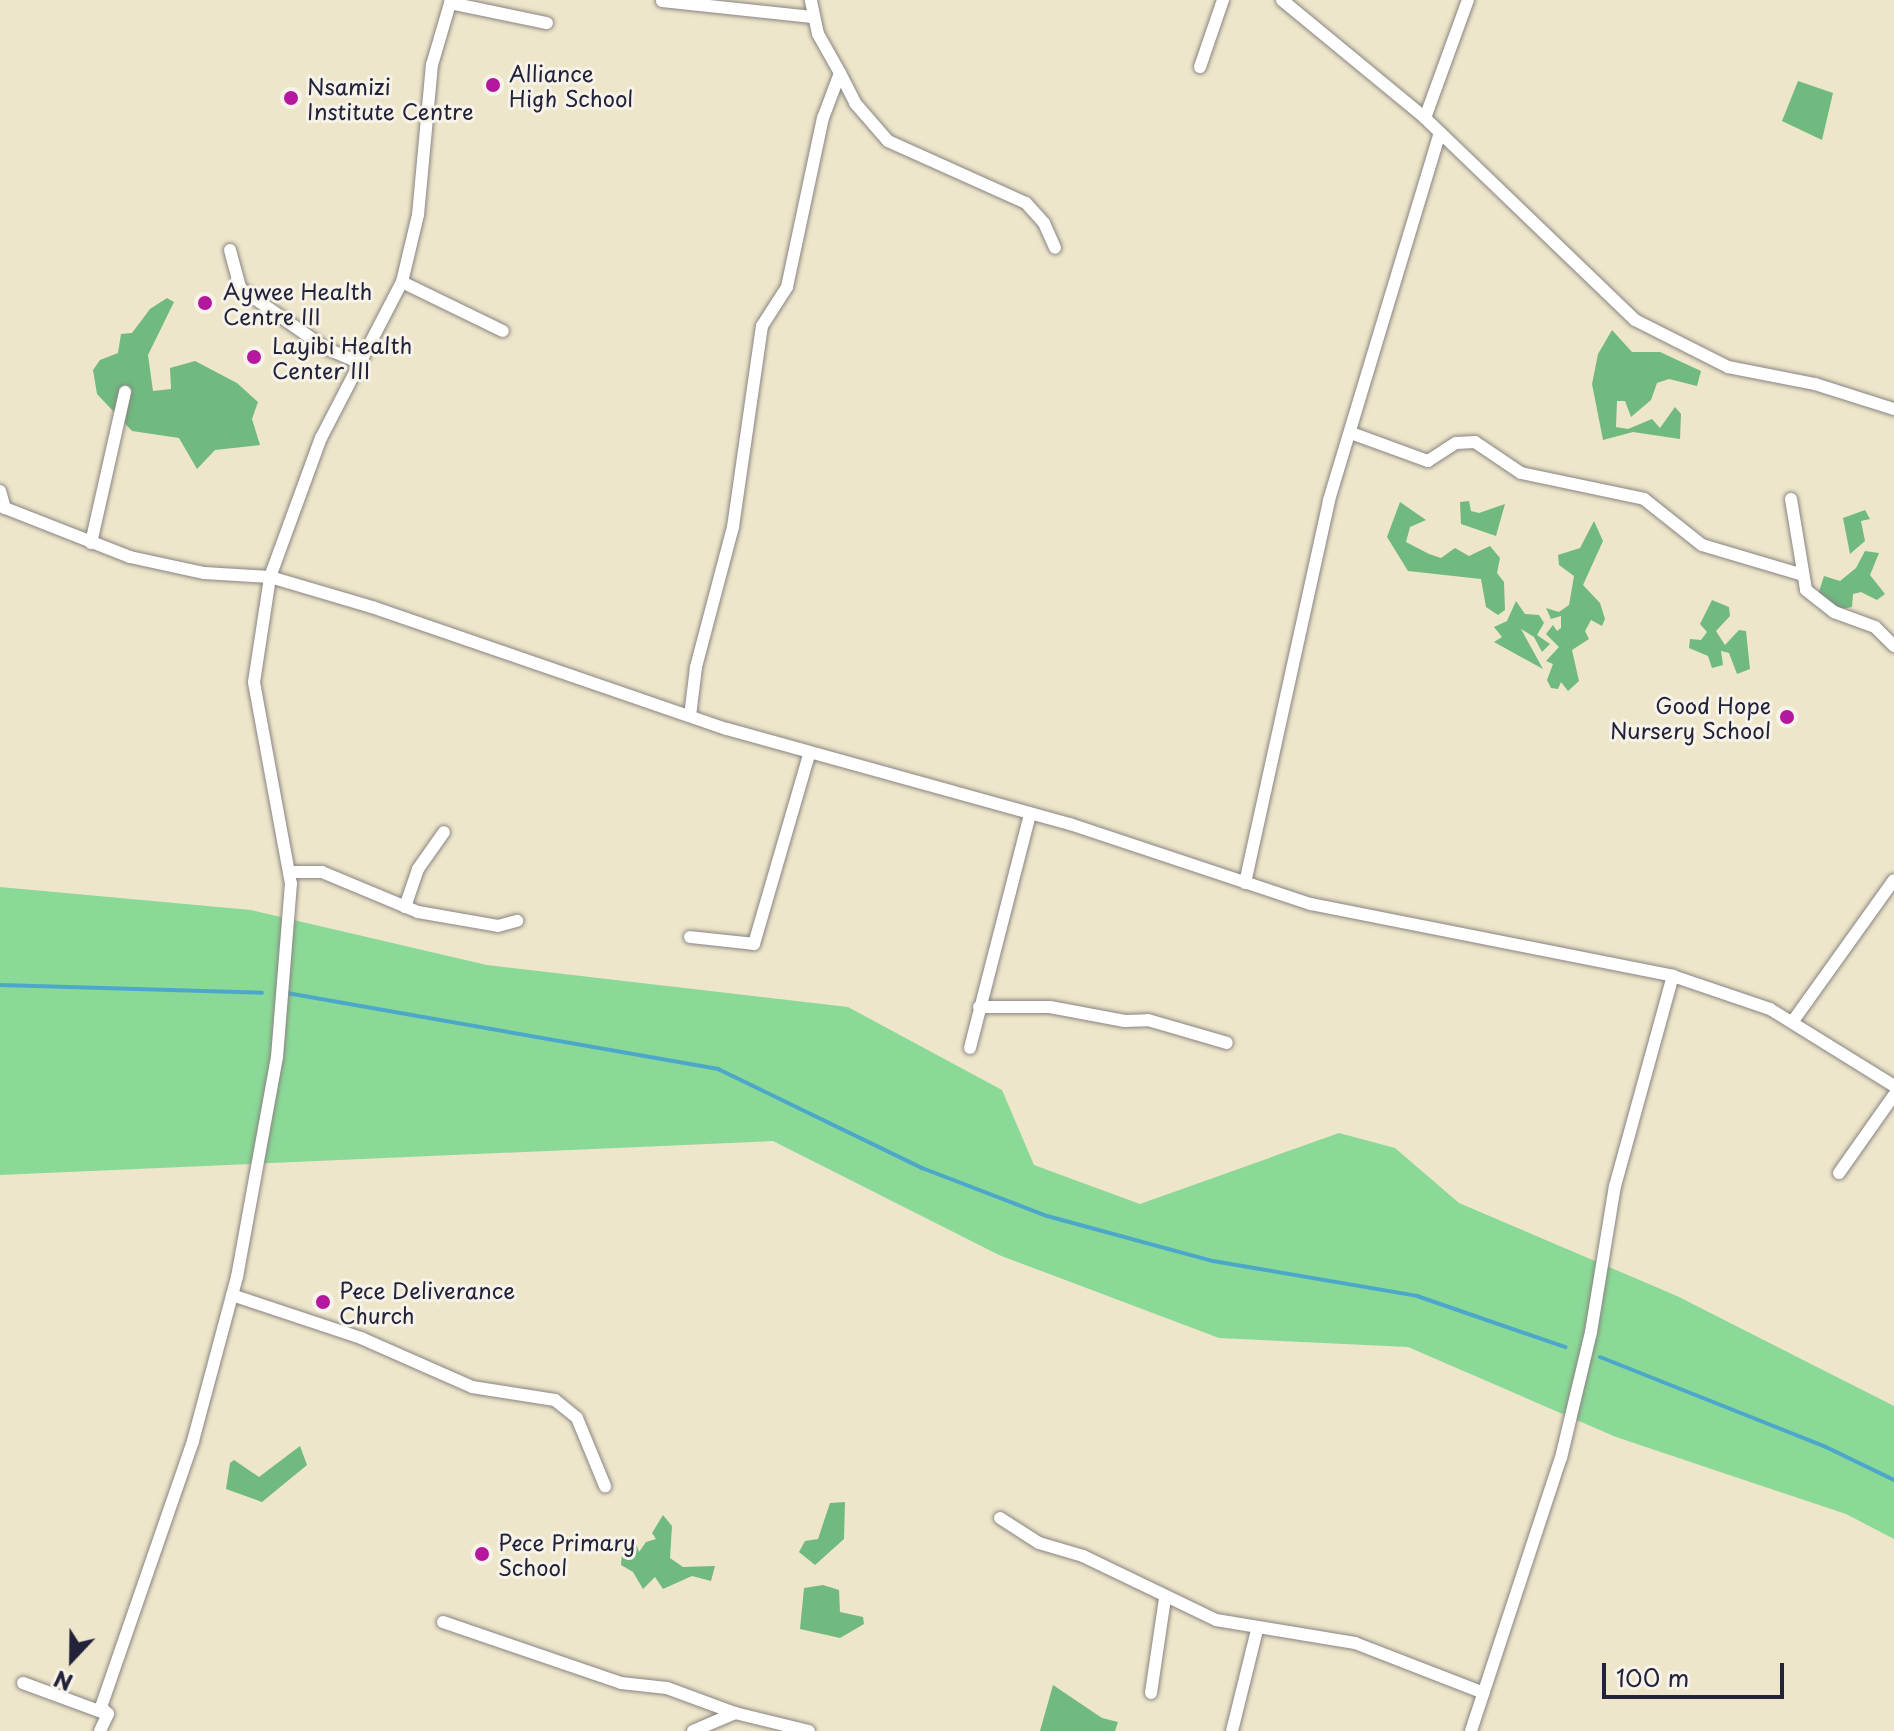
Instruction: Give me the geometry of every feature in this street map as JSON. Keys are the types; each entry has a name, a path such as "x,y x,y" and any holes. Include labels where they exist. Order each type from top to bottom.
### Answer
{"street":[{"path":"811,0 812,17 855,103 888,141 1026,203 1044,223 1055,248"},
{"path":"1200,67 1223,0"},
{"path":"1282,0 1425,118 1605,294 1656,332 1728,367 1815,384 1894,409"},
{"path":"1425,118 1468,0"},
{"path":"108,1714 101,1707 193,1441 232,1295 251,1215 282,1020 289,872 255,708 257,654 270,577 321,438 402,282 418,215 432,65 450,1 547,23"},
{"path":"662,1 812,17"},
{"path":"690,716 696,667 733,527 762,326 787,287 823,118 840,73"},
{"path":"1245,883 1329,500 1440,133"},
{"path":"230,250 240,288 325,348 358,362"},
{"path":"402,282 503,331"},
{"path":"91,543 125,392"},
{"path":"1351,433 1428,461 1456,443 1475,442 1521,473 1644,499 1702,545 1800,574"},
{"path":"0,491 2,507 91,543 204,573 270,577 453,632 809,755 1030,815 1245,883 1450,934 1673,976 1793,1021 1894,1086"},
{"path":"1791,499 1800,574 1812,598 1875,627 1894,646"},
{"path":"690,937 754,944 809,755"},
{"path":"970,1048 1030,815"},
{"path":"405,907 418,869 444,832"},
{"path":"289,872 322,872 405,907 498,926 517,921"},
{"path":"1793,1021 1894,880"},
{"path":"1471,1731 1561,1458 1591,1332 1615,1186 1673,976"},
{"path":"979,1007 1050,1007 1125,1021 1148,1020 1227,1043"},
{"path":"1839,1173 1894,1095"},
{"path":"232,1295 361,1338 472,1387 555,1400 577,1418 605,1486"},
{"path":"1000,1518 1039,1543 1073,1552 1165,1598 1257,1630 1300,1631 1355,1643 1484,1693"},
{"path":"1151,1693 1165,1598"},
{"path":"443,1622 621,1683 667,1688 735,1713 809,1731"},
{"path":"1232,1731 1257,1630"},
{"path":"23,1683 108,1714"},
{"path":"693,1731 735,1713"},
{"path":"100,1731 108,1714"}],"green space":[{"path":"1798,81 1833,93 1822,140 1782,121"},
{"path":"167,298 174,302 148,355 153,391 171,389 170,368 195,361 237,383 258,402 252,419 260,445 215,450 197,469 179,438 132,431 97,394 93,370 100,360 118,353 121,334 132,333 150,309"},
{"path":"1612,330 1632,352 1660,352 1701,371 1697,386 1669,379 1657,383 1651,400 1631,417 1625,401 1617,401 1616,427 1628,429 1652,419 1660,428 1675,407 1681,414 1680,439 1633,432 1603,440 1592,384 1598,354"},
{"path":"1469,501 1471,511 1479,513 1505,504 1496,536 1461,524 1460,502"},
{"path":"1400,502 1426,520 1410,527 1406,542 1429,554 1441,558 1455,548 1469,556 1490,546 1500,558 1497,573 1504,582 1505,610 1498,615 1486,607 1481,579 1408,571 1387,537"},
{"path":"1865,510 1870,519 1861,521 1865,541 1850,554 1843,518"},
{"path":"1594,521 1603,541 1583,585 1600,603 1605,619 1602,626 1591,620 1585,631 1589,639 1572,650 1579,681 1568,691 1561,682 1558,689 1551,688 1547,680 1553,664 1546,661 1559,647 1546,634 1553,625 1557,631 1561,628 1561,616 1551,619 1546,608 1559,612 1569,605 1574,576 1559,565 1558,555 1580,548"},
{"path":"1865,551 1879,553 1870,575 1885,594 1877,600 1861,592 1853,594 1852,607 1833,611 1817,598 1824,576 1840,581 1856,568"},
{"path":"1712,600 1729,607 1730,616 1716,631 1725,645 1739,630 1746,631 1750,669 1737,674 1729,653 1721,651 1723,665 1712,668 1708,656 1689,648 1690,639 1701,640 1707,632 1700,624"},
{"path":"1516,601 1525,614 1539,615 1544,623 1537,635 1550,644 1542,652 1534,637 1521,629 1543,669 1494,642 1502,637 1494,627 1507,621"},
{"path":"0,887 251,910 487,965 848,1007 1002,1090 1034,1165 1140,1204 1339,1133 1395,1148 1459,1203 1677,1296 1894,1406 1894,1539 1846,1514 1616,1437 1408,1347 1219,1338 999,1255 773,1141 0,1175"},
{"path":"300,1446 307,1465 262,1502 226,1489 230,1463 234,1460 259,1477"},
{"path":"845,1502 844,1539 815,1565 799,1552 805,1541 818,1539 830,1503"},
{"path":"663,1515 672,1526 670,1558 683,1567 715,1566 711,1581 692,1576 663,1589 655,1577 643,1589 633,1572 621,1565 623,1542 634,1537 639,1552 646,1542 656,1539 652,1533"},
{"path":"823,1585 839,1590 840,1612 863,1617 864,1624 840,1638 800,1629 804,1588"},
{"path":"1053,1685 1102,1718 1118,1722 1115,1731 1040,1731"}],"waterway":[{"path":"0,985 262,993"},
{"path":"287,993 718,1069 922,1168 1047,1216 1213,1261 1417,1296 1565,1347"},
{"path":"1600,1357 1826,1447 1894,1480"}],"place":[{"name":"Alliance High School","path":"493,85"},
{"name":"Nsamizi Institute Centre","path":"291,98"},
{"name":"Aywee Health Centre III","path":"205,303"},
{"name":"Layibi Health Center III","path":"254,357"},
{"name":"Good Hope Nursery School","path":"1787,717"},
{"name":"Pece Deliverance Church","path":"323,1302"},
{"name":"Pece Primary School","path":"482,1554"}]}
